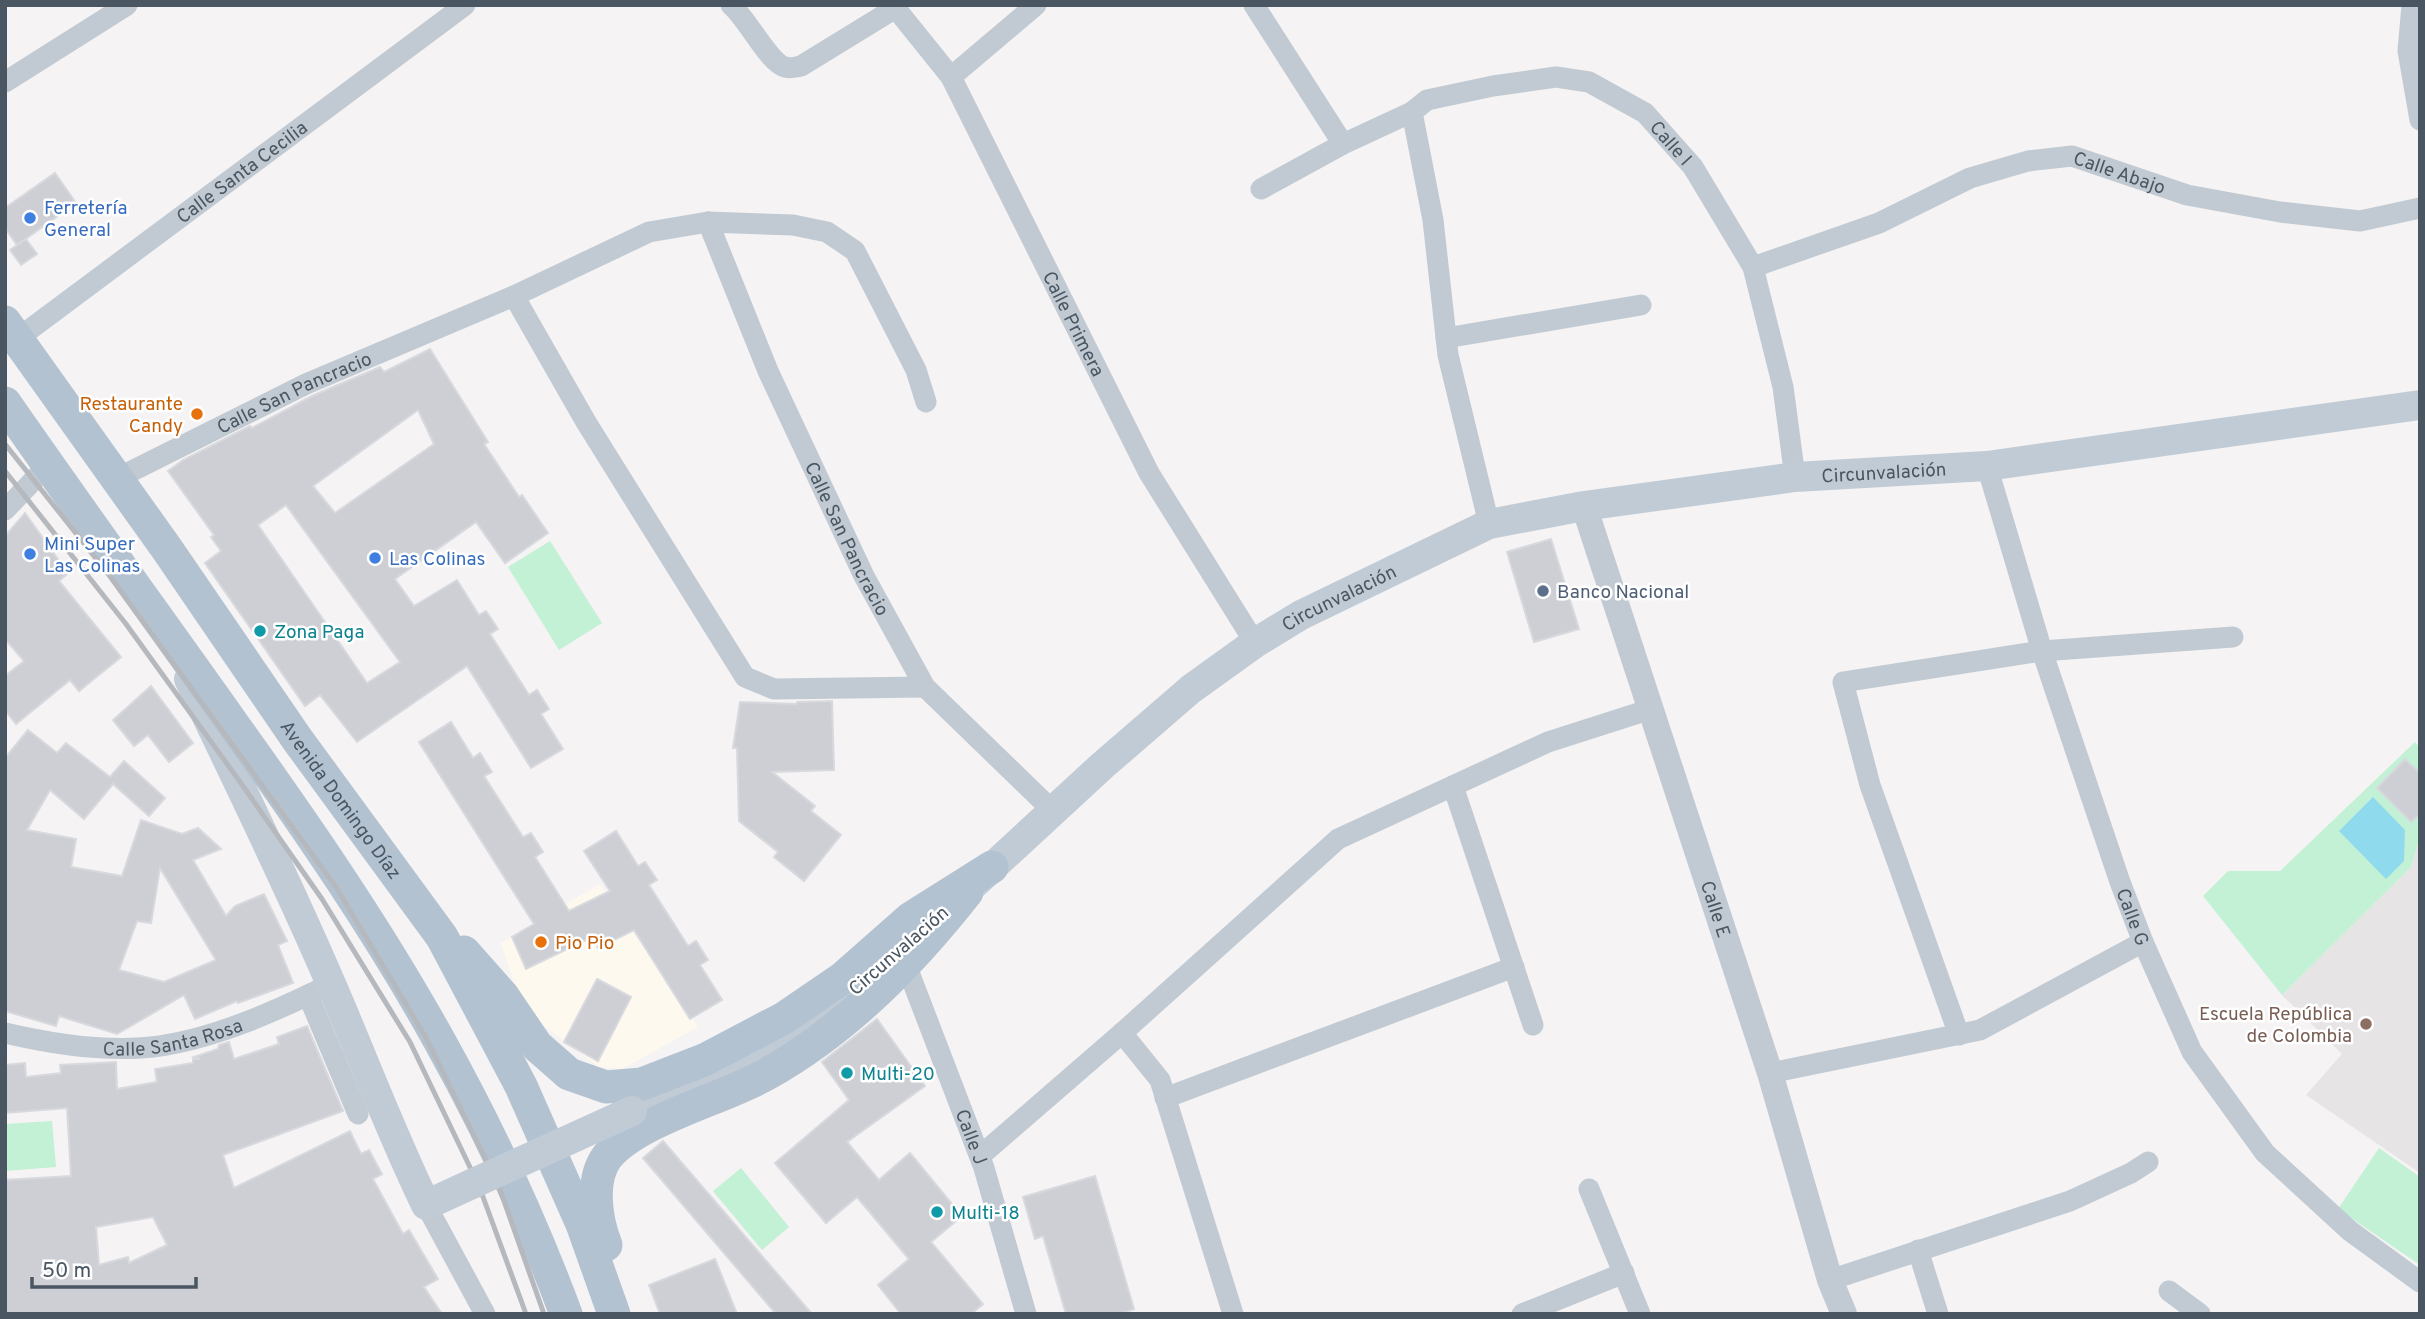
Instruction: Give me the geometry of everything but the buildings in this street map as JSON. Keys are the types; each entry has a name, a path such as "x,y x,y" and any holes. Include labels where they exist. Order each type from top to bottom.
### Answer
{"main road":[{"name":"Avenida Domingo Díaz","path":"11,331 297,738 442,937 521,1086 582,1224 614,1314"},
{"path":"5,403 315,839 439,1039 476,1109 540,1244 566,1314"},
{"name":"Circunvalación","path":"426,1205 755,1057 784,1039 848,993 1191,689 1255,643 1301,615 1489,524 1584,506 1795,477 1987,466 2420,405"},
{"path":"163,625 286,882 320,990 426,1205"},
{"path":"442,937 469,956 503,996 537,1046 569,1074 606,1087 634,1085 704,1060 783,1018 844,977 911,918 984,875"},
{"path":"626,1314 625,1294 604,1240 598,1212 599,1174 605,1160 618,1145 644,1129 765,1075 859,1009 930,939 984,875"}],"street":[{"path":"5,82 127,5"},
{"name":"Calle Santa Cecilia","path":"11,331 465,5"},
{"path":"731,5 741,14 774,60 785,68 801,66 893,7"},
{"path":"951,77 1036,5"},
{"path":"1254,5 1343,144"},
{"path":"2412,5 2407,51 2420,120"},
{"name":"Calle Primera","path":"893,7 951,77 1149,472 1255,643"},
{"name":"Calle I","path":"1261,189 1343,144 1412,112 1427,100 1493,86 1556,77 1589,82 1645,113 1693,167 1753,267 1783,387 1795,477"},
{"path":"1412,112 1433,219 1448,355 1489,524"},
{"name":"Calle Abajo","path":"1753,267 1878,223 1970,178 2028,161 2071,156 2186,195 2280,212 2360,221 2420,208"},
{"name":"Calle San Pancracio","path":"708,222 768,371 864,576 925,687 1054,812"},
{"name":"Calle San Pancracio","path":"116,479 306,384 514,296 649,232 708,222 793,225 827,233 855,251 916,370 926,402"},
{"path":"514,296 586,422 744,677 774,689 925,687"},
{"path":"1446,338 1641,305"},
{"path":"5,510 48,465"},
{"name":"Calle G","path":"1987,466 2042,651 2120,882 2143,942 2192,1052 2265,1153 2350,1231 2420,1282"},
{"name":"Calle E","path":"1584,506 1770,1073 1830,1280 1844,1314"},
{"path":"1959,1035 1870,785 1843,682 2042,651 2233,637"},
{"path":"980,1156 1338,839 1548,742 1651,709"},
{"path":"1453,786 1533,1025"},
{"path":"1770,1073 1980,1030 2143,942"},
{"name":"Calle J","path":"905,962 980,1156 1026,1314"},
{"path":"1165,1098 1514,967"},
{"path":"320,990 358,1114"},
{"name":"Calle Santa Rosa","path":"5,1033 53,1043 127,1048 159,1046 248,1021 320,990"},
{"path":"1122,1033 1160,1080 1233,1314"},
{"path":"1830,1280 2070,1201 2131,1173 2148,1162"},
{"path":"1589,1189 1640,1314"},
{"path":"426,1205 485,1314"},
{"path":"1918,1251 1938,1314"},
{"path":"1522,1314 1624,1273"},
{"path":"2169,1291 2200,1314"}],"shaded area":[{"name":"Escuela República de Colombia","path":"2420,836 2420,1173 2306,1095 2342,1054 2282,995 2411,867"},
{"path":"600,884 698,1027 622,1069 599,1067 537,1021 514,984 501,943"}],"green space":[{"path":"550,541 602,623 559,650 508,567"},
{"path":"2415,742 2420,748 2420,836 2411,867 2282,995 2203,896 2228,871 2280,871"},
{"path":"52,1121 56,1167 5,1171 5,1124"},
{"path":"2379,1148 2420,1177 2420,1265 2338,1209"},
{"path":"741,1168 789,1227 762,1250 713,1191"}],"water":[{"path":"2373,797 2405,830 2404,861 2386,879 2339,831"}],"railway":[{"path":"5,444 109,575 336,887 425,1036 498,1184 544,1314"},
{"path":"5,471 126,624 322,899 410,1042 479,1186 526,1314"}],"place":[{"name":"Ferretería General","path":"30,218"},
{"name":"Restaurante Candy","path":"197,414"},
{"name":"Mini Super Las Colinas","path":"30,554"},
{"name":"Las Colinas","path":"375,558"},
{"name":"Banco Nacional","path":"1543,591"},
{"name":"Zona Paga","path":"260,631"},
{"name":"Pio Pio","path":"541,942"},
{"name":"Escuela República de Colombia","path":"2366,1024"},
{"name":"Multi-20","path":"847,1073"},
{"name":"Multi-18","path":"937,1212"}]}
